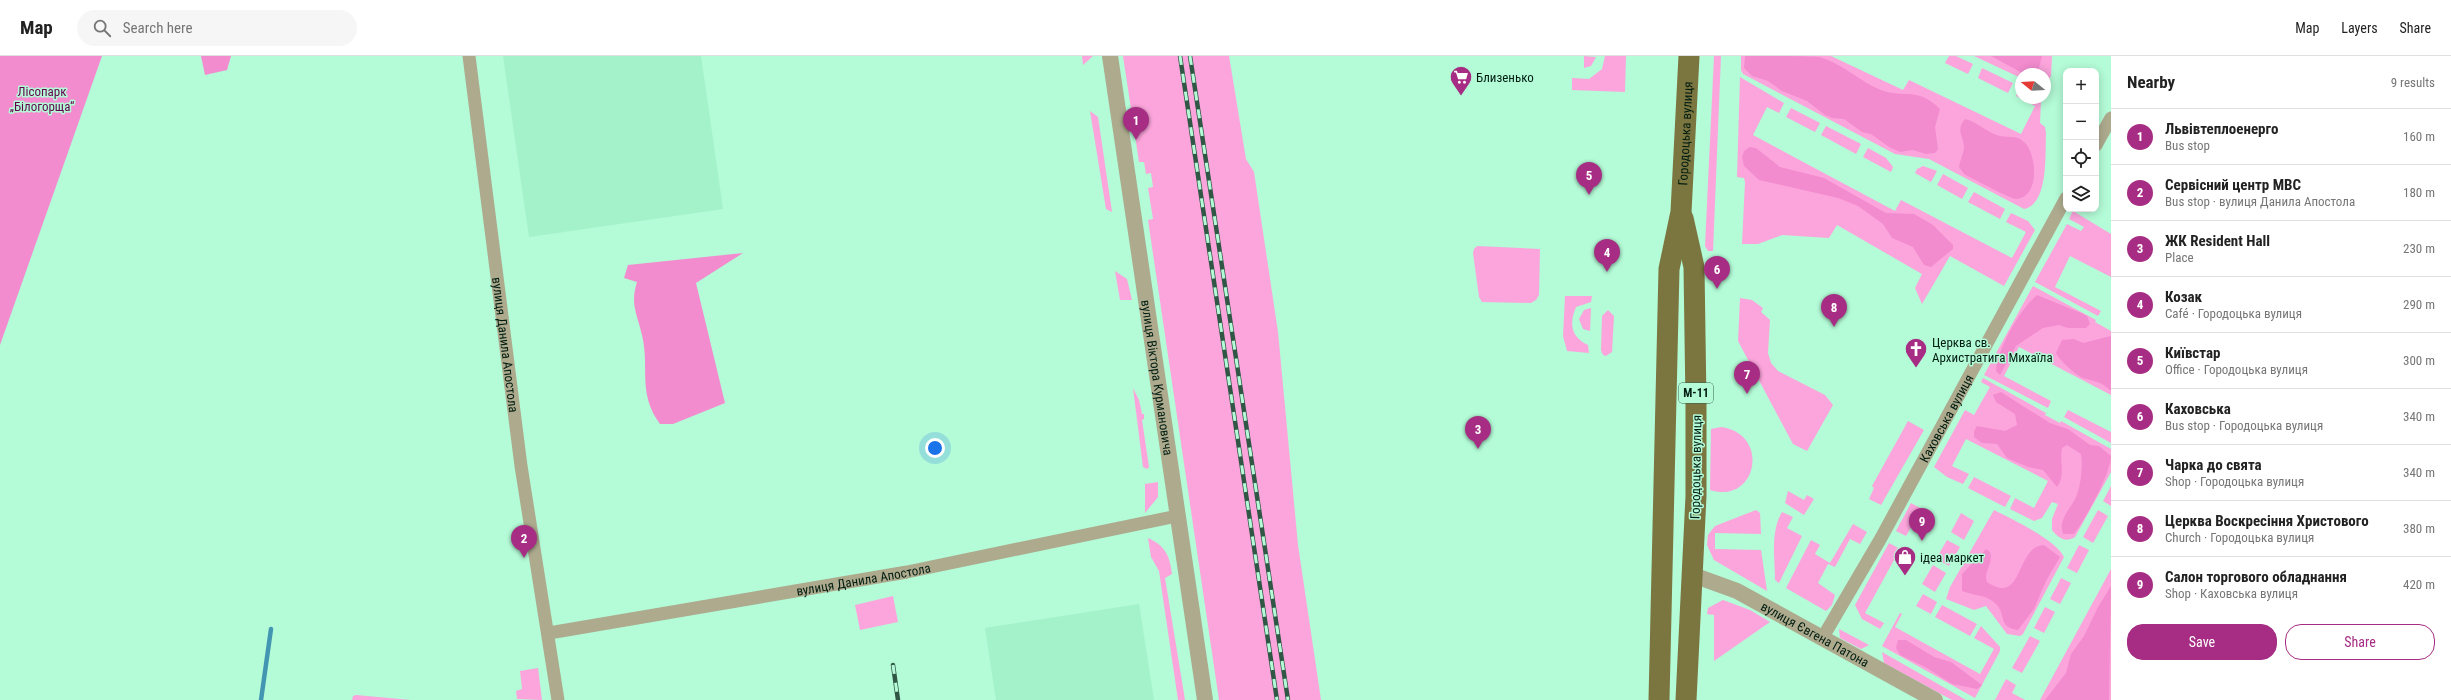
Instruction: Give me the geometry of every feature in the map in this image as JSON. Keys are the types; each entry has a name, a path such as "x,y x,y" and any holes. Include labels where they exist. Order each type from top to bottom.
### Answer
{"main road":[{"name":"Городоцька вулиця","path":"1659,700 1669,269 1681,212 1688,56"},
{"name":"Городоцька вулиця","path":"1681,212 1694,267 1696,496 1686,700"},
{"path":"1665,454 1696,496"},
{"path":"1661,616 1693,575 1663,525"}],"street":[{"name":"вулиця Данила Апостола","path":"469,56 524,482 549,633 558,700"},
{"name":"вулиця Віктора Курмановича","path":"1110,56 1205,700"},
{"path":"2099,140 2111,118"},
{"name":"Каховська вулиця","path":"1823,637 1881,538 2063,204"},
{"name":"вулиця Данила Апостола","path":"549,633 907,572 1177,516"},
{"name":"вулиця Євгена Патона","path":"1693,575 1737,591 1935,700"}],"shaded area":[{"path":"503,56 701,56 723,209 529,237"},
{"path":"1082,56 1093,56 1083,65"},
{"path":"1123,56 1229,56 1246,159 1254,172 1278,332 1298,545 1321,700 1219,700 1148,220 1153,219 1148,188 1153,187 1151,173 1146,174 1144,162 1139,162"},
{"path":"1584,56 1596,57 1591,66 1584,68"},
{"path":"1605,56 1626,56 1625,92 1572,90 1572,78 1589,79 1602,69"},
{"path":"1714,56 1721,56 1713,251 1708,251 1705,246"},
{"path":"1741,56 1831,56 1903,90 1909,80 2021,134 2035,106 2031,104 2041,104 2040,123 2045,127 2046,133 2044,177 2038,198 2032,205 2024,209 1929,159 1895,154 1743,74 1741,70"},
{"path":"1949,56 1956,56 1973,64 1968,74 1945,63"},
{"path":"1974,56 2052,56 2051,76 2051,68 2015,68 2015,75"},
{"path":"1982,68 2013,83 2008,93 1978,78"},
{"path":"1740,77 1784,103 1779,113 1767,107 1753,135 1895,211 1901,200 2012,258 2026,232 2006,222 2011,213 2028,221 2035,230 2004,286 1950,256 1922,304 1915,288 1922,274 1837,225 1829,238 1782,235 1758,244 1742,244 1745,182 1744,178 1737,177"},
{"path":"1791,108 1820,123 1815,132 1786,117"},
{"path":"1090,111 1098,117 1112,212 1106,209"},
{"path":"1826,126 1861,144 1856,154 1821,135"},
{"path":"1868,148 1886,158 1893,167 1891,172 1863,157"},
{"path":"1923,166 1937,171 1931,182 1915,173 1917,169"},
{"path":"1943,174 1968,188 1962,199 1937,185"},
{"path":"1974,192 2005,209 2000,219 1968,202"},
{"path":"2072,212 2075,212 2111,234 2111,277 2070,256 2055,287 2101,311 2098,316 2035,282 2067,224 2081,231 2084,227 2069,219"},
{"path":"1477,246 1540,249 1539,295 1536,300 1531,303 1482,302 1479,297 1473,253"},
{"path":"1115,271 1127,279 1132,300 1120,300"},
{"path":"2033,286 2096,320 2095,322 2111,331 2111,395 2019,347 2004,376 2051,401 2048,408 1984,375"},
{"path":"1565,296 1592,296 1591,302 1576,307 1572,324 1578,338 1588,345 1589,353 1567,351 1563,336"},
{"path":"1740,298 1752,300 1763,308 1761,312 1770,320 1768,353 1771,363 1778,371 1825,395 1833,405 1807,451 1793,444 1738,341"},
{"path":"1591,308 1590,331 1583,329 1579,319 1584,310"},
{"path":"1608,310 1614,316 1612,352 1606,356 1603,355 1601,350 1602,316"},
{"path":"1983,378 2046,413 2045,415 2060,423 2061,421 2111,449 2111,472 2075,537 2072,539 2062,539 2052,530 2052,519 2058,504 2052,502 2042,518 2034,521 2010,509 2015,498 2034,508 2048,481 1966,439 1952,466 1969,474 1963,484 1947,477 1934,467 1965,410 1974,415 1990,387 1981,382"},
{"path":"1133,388 1139,400 1142,414 1144,414 1144,419 1142,420 1149,467 1147,469 1143,467"},
{"path":"2068,410 2111,432 2111,443 2064,417"},
{"path":"1908,421 1924,430 1881,505 1869,499 1874,488 1872,486"},
{"path":"1721,427 1737,432 1747,442 1752,454 1752,467 1747,479 1739,487 1726,492 1710,490 1711,429"},
{"path":"1974,477 2011,496 2005,507 1968,488"},
{"path":"1158,482 1158,497 1145,513 1145,484"},
{"path":"2111,486 2111,506 2103,501"},
{"path":"1788,491 1804,500 1807,495 1814,499 1804,515 1785,503"},
{"path":"1911,503 1922,509 1906,536 1896,531"},
{"path":"1756,510 1760,513 1761,534 1715,533 1715,549 1761,550 1767,591 1714,560 1707,545 1708,535 1715,526"},
{"path":"1994,510 2022,524 2043,537 2059,550 2064,557 2023,634 2020,636 2007,634 1986,606 1974,610 1946,599 1950,587"},
{"path":"2098,510 2108,516 2093,543 2083,537"},
{"path":"1782,512 1793,517 1787,528 1802,536 1779,583 1775,580 1774,546 1776,528"},
{"path":"1961,513 1974,521 1964,540 1951,532"},
{"path":"1853,524 1867,532 1860,544 1850,539 1835,567 1828,564 1818,583 1835,595 1832,605 1826,611 1786,588 1811,540 1820,545 1815,554 1830,563"},
{"path":"1148,538 1163,548 1170,562 1172,574 1165,578 1185,700 1178,700 1159,571 1151,557"},
{"path":"1947,540 1960,547 1949,566 1936,559"},
{"path":"1889,543 1900,549 1865,613 1884,623 1880,629 1862,619 1855,605"},
{"path":"2079,545 2089,550 2077,573 2067,568"},
{"path":"1933,565 1946,573 1935,592 1922,584"},
{"path":"2111,569 2111,700 2040,700"},
{"path":"2061,578 2071,583 2060,604 2050,599"},
{"path":"1923,594 1937,602 1931,614 1916,606"},
{"path":"893,596 898,622 860,630 855,605"},
{"path":"1723,600 1750,610 1770,622 1714,661 1714,615 1707,614 1708,608"},
{"path":"1139,604 1154,700 996,700 985,628"},
{"path":"1942,605 1977,624 1970,636 1935,617"},
{"path":"2045,607 2055,612 2044,633 2034,628"},
{"path":"1900,613 1902,614 1895,627 1980,674 1994,649 1974,638 1981,626 2000,647 2000,651 1975,698 1882,646"},
{"path":"1839,629 1869,645 1861,649 1840,638"},
{"path":"2030,636 2040,641 2022,673 2012,668"},
{"path":"1882,652 1966,700 1952,700 1884,663"},
{"path":"538,668 542,700 517,699 516,691 522,689 520,671"},
{"path":"2006,679 2016,685 2012,693 2025,700 1995,700"},
{"path":"356,695 411,700 352,700 353,696"}],"green space":[{"name":"Лісопарк „Білогорща“","path":"0,56 102,56 0,345"},
{"path":"201,56 231,56 227,70 205,75"},
{"path":"1745,56 1819,57 1835,63 1881,90 1897,94 1918,95 1932,102 1940,109 1935,127 1938,149 1935,153 1926,154 1913,150 1900,152 1889,147 1871,134 1862,132 1844,119 1832,118 1825,115 1807,101 1782,91 1768,81 1752,76 1744,68"},
{"path":"1991,56 2042,56 2039,68 2015,69"},
{"path":"1965,119 1974,122 1995,135 2017,138 2025,143 2032,157 2034,175 2033,184 2029,192 2024,197 2016,199 2013,198 1964,174 1959,167 1964,148 1960,130"},
{"path":"1750,147 1756,148 1780,167 1824,178 1886,213 1914,214 1933,225 1953,245 1953,249 1931,267 1924,265 1913,247 1892,238 1883,224 1858,206 1838,198 1759,180 1744,166 1742,157 1744,151"},
{"path":"743,253 696,283 725,403 673,424 660,424 653,412 646,391 644,347 634,303 637,282 624,278 628,265"},
{"path":"2037,295 2087,316 2090,324 2086,328 2068,328 2059,325 2043,328 2016,346 2000,375 1996,371 1997,362 2010,330 2030,301"},
{"path":"2111,336 2111,391 2095,381 2083,378 2057,356 2056,353 2062,340 2074,339 2083,343"},
{"path":"2001,392 2050,423 2068,429 2090,445 2099,446 2111,456 2107,473 2091,508 2074,534 2063,534 2062,524 2065,515 2076,497 2079,487 2082,470 2081,454 2067,445 2062,448 2062,473 2057,487 2043,470 2028,467 2007,458 1997,444 1982,443 1974,437 1974,431 1977,426 2005,431 2017,425 2015,414 1996,402 1993,395"},
{"path":"2044,545 2060,557 2046,581 2034,609 2018,630 2007,626 2003,620 1999,608 1988,598 1962,591 1962,574 1986,549 1990,552 1991,556 1986,575 1987,582 1999,588 2007,587 2014,582 2028,555 2035,548"},
{"path":"2111,586 2109,700 2045,700 2066,673 2071,654 2084,636 2098,607"},
{"path":"1898,640 1906,640 1934,657 1951,662 1982,685 1977,689 1952,684 1927,668 1900,655 1896,648"}],"waterway":[{"path":"261,700 271,629"}],"railway":[{"path":"1180,56 1277,700"},
{"path":"1190,56 1288,700"},
{"path":"893,665 898,700"}],"place":[{"name":"Близенько","path":"1461,96"},
{"name":"Львівтеплоенерго","path":"1136,140"},
{"name":"Київстар","path":"1589,195"},
{"name":"Козак","path":"1607,272"},
{"name":"Каховська","path":"1717,289"},
{"name":"Церква Воскресіння Христового","path":"1834,327"},
{"name":"Церква св. Архистратига Михаїла","path":"1916,368"},
{"name":"Чарка до свята","path":"1747,394"},
{"name":"ЖК Resident Hall","path":"1478,449"},
{"name":"Салон торгового обладнання","path":"1922,541"},
{"name":"Сервісний центр МВС","path":"524,558"},
{"name":"ідеа маркет","path":"1905,576"}]}
